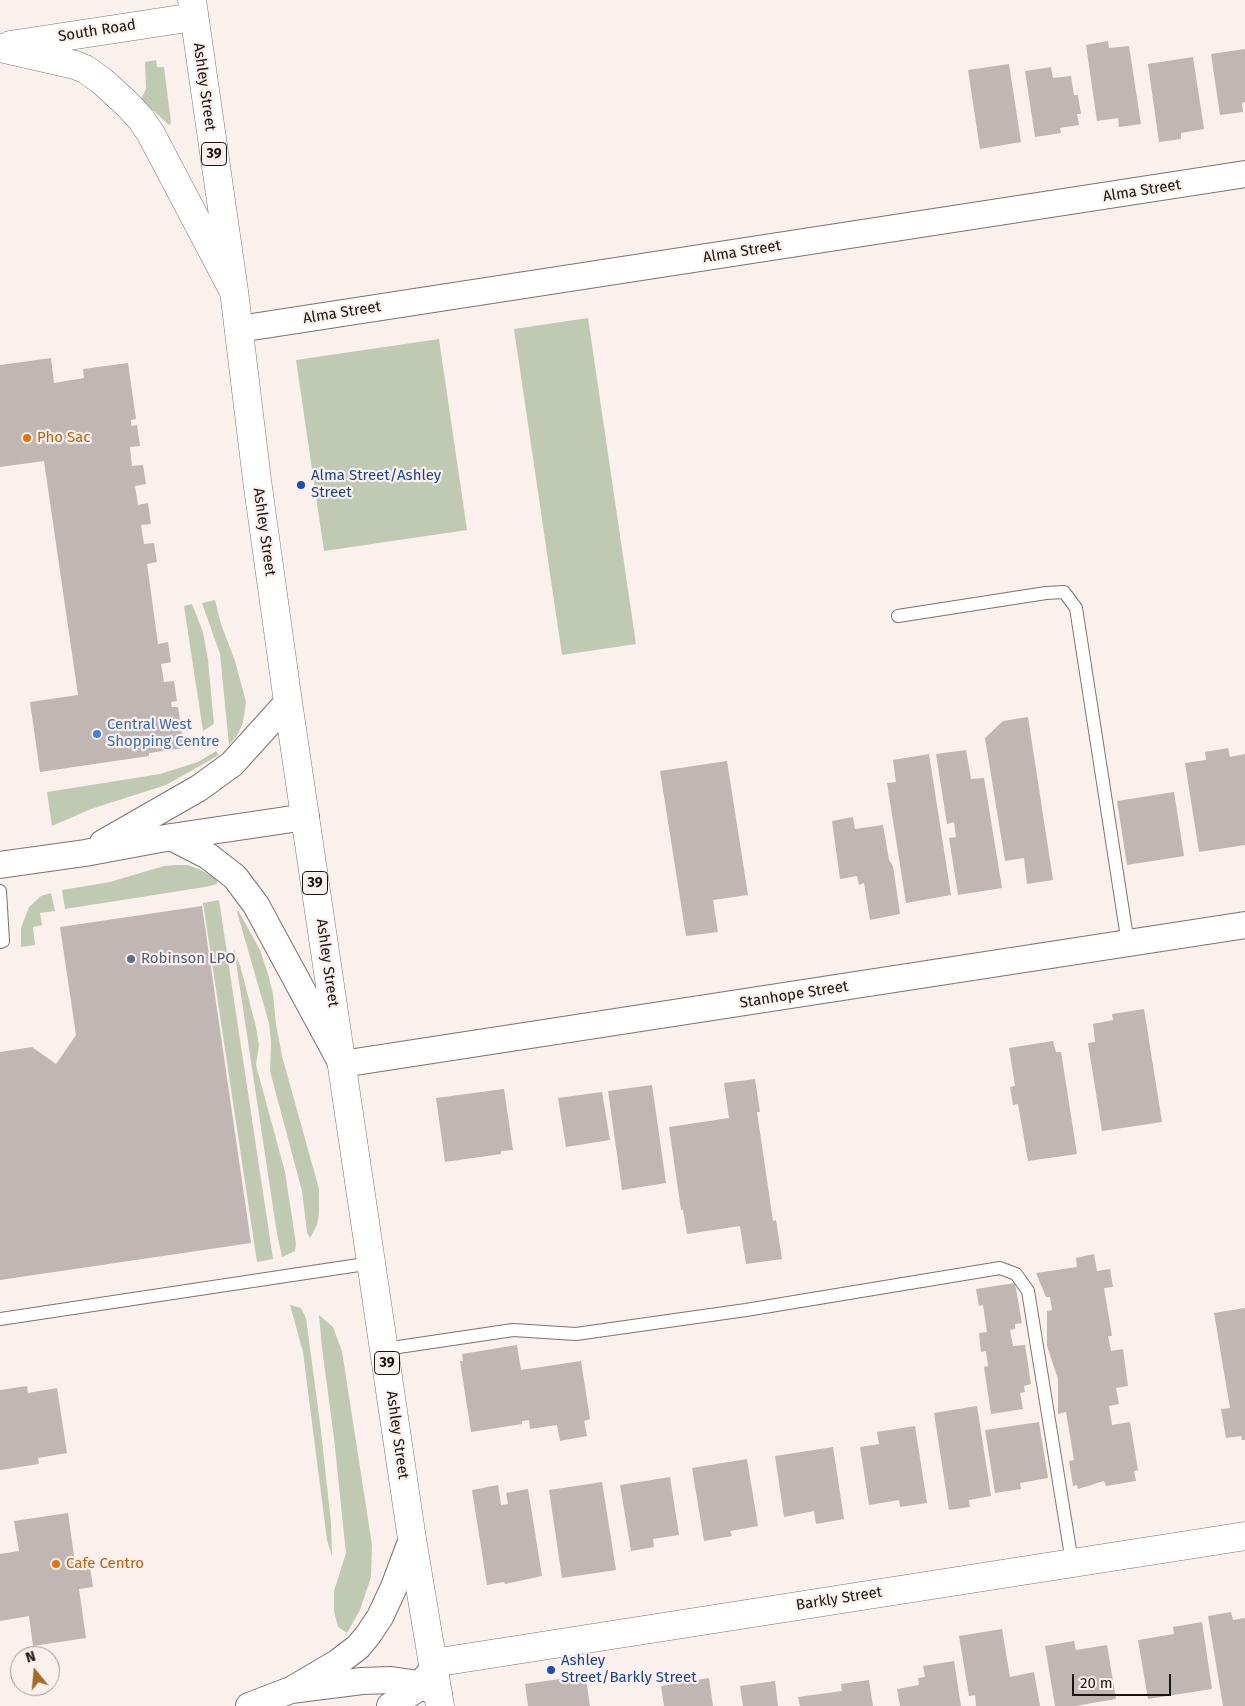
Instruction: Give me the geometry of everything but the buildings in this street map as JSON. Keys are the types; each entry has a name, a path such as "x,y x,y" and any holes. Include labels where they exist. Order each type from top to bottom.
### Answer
{"main road":[{"name":"South Road","path":"0,47 193,9"},
{"name":"Ashley Street","path":"193,9 234,291 257,480 288,702 385,1349 433,1688"},
{"path":"0,47 85,69 97,77 127,104 151,134 234,291"},
{"name":"Barkly Street","path":"433,1688 1072,1562 1245,1536"}],"street":[{"name":"Alma Street","path":"239,329 1245,174"},
{"path":"85,853 199,788 232,764 288,702"},
{"path":"0,865 85,853 171,836 306,817"},
{"name":"Ashley Street","path":"171,836 208,856 235,877 256,905 342,1064"},
{"name":"Stanhope Street","path":"342,1064 1245,925"},
{"name":"Ashley Street","path":"291,1690 337,1663 358,1647 368,1635 391,1594 412,1539"},
{"path":"249,1706 291,1690 380,1680 400,1681 433,1688"},
{"path":"390,1706 433,1688"}],"lane":[{"path":"898,616 1055,592 1064,592 1076,608 1128,944"},
{"path":"0,891 3,941 0,942"},
{"path":"0,1319 372,1263"},
{"path":"385,1349 513,1330 576,1334 746,1310 1000,1268 1016,1274 1028,1291 1072,1562"}],"green space":[{"path":"156,60 157,67 164,67 171,123 169,125 141,99 146,89 145,62"},
{"path":"588,318 636,644 562,655 514,329"},
{"path":"439,339 467,530 324,551 296,360"},
{"path":"215,600 246,702 243,722 238,734 229,745 220,654 202,603"},
{"path":"192,604 203,632 208,660 214,724 203,731 184,606"},
{"path":"216,751 219,755 166,785 91,809 52,826 47,792 160,774 198,762"},
{"path":"187,865 199,869 217,879 217,884 65,909 62,890 110,882 164,866"},
{"path":"51,893 55,911 40,913 42,925 33,927 35,945 21,947 21,928 29,907 41,896"},
{"path":"219,900 273,1259 257,1262 203,903"},
{"path":"238,910 260,950 268,974 273,994 282,1056 319,1189 317,1225 310,1238 307,1232 302,1191 270,1071 271,1043 269,1023"},
{"path":"234,949 256,1027 259,1045 256,1065 285,1172 296,1244 295,1251 282,1257 277,1234"},
{"path":"290,1305 301,1308 306,1318 321,1431 331,1523 332,1556 327,1540 303,1352"},
{"path":"319,1315 333,1327 342,1351 372,1545 371,1577 360,1610 347,1633 338,1627 334,1611 334,1591 346,1553"}],"place":[{"name":"Pho Sac","path":"27,438"},
{"name":"Alma Street/Ashley Street","path":"301,485"},
{"name":"Central West Shopping Centre","path":"97,734"},
{"name":"Robinson LPO","path":"131,959"},
{"name":"Cafe Centro","path":"56,1564"},
{"name":"Ashley Street/Barkly Street","path":"551,1670"}]}
